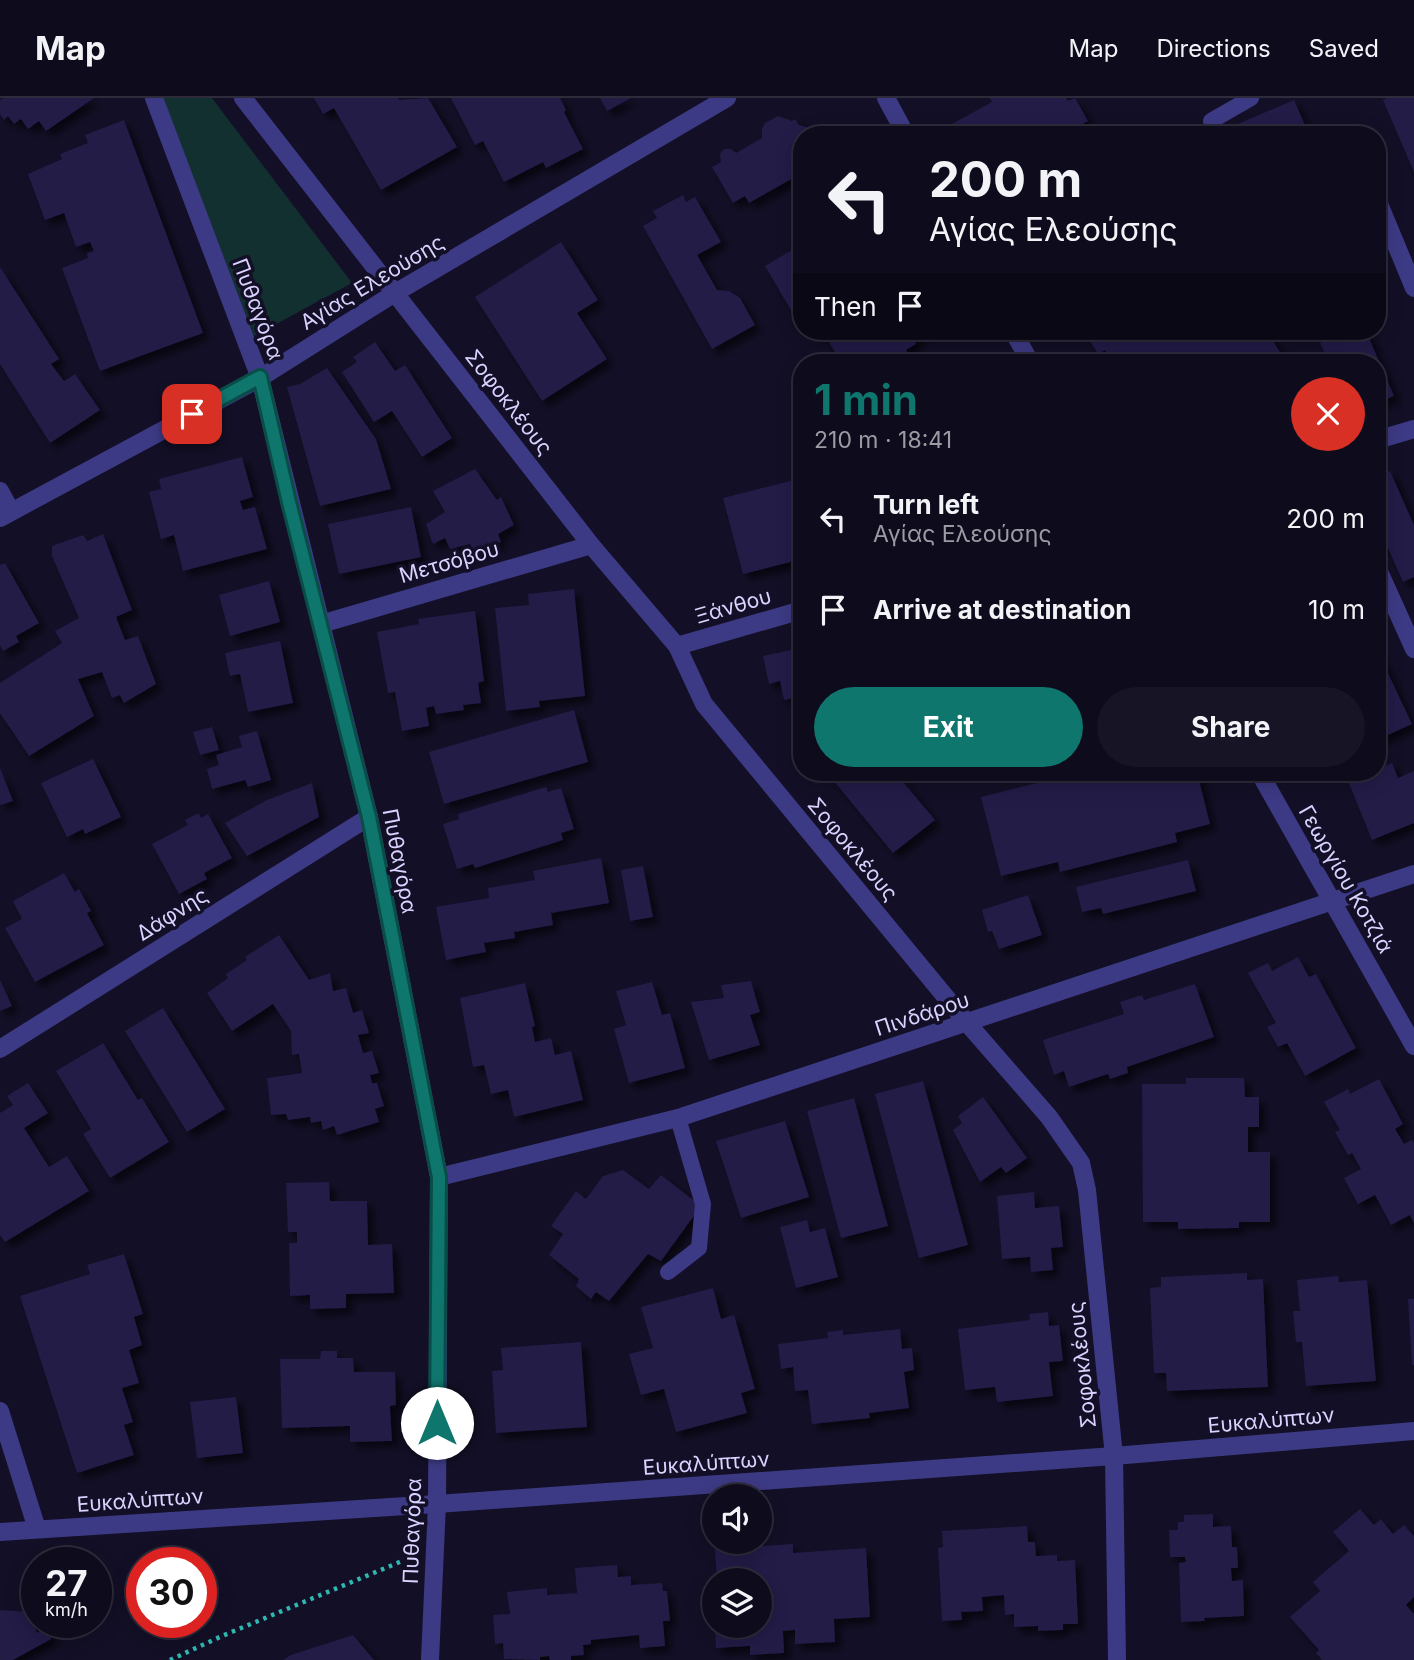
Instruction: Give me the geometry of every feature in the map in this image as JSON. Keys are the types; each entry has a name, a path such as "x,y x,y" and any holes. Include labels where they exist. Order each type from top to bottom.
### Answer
{"street":[{"name":"Πυθαγόρα","path":"155,98 260,377 369,817 439,1177 437,1504 430,1660"},
{"name":"Σοφοκλέους","path":"243,98 591,545 677,646 704,704 968,1024 1049,1117 1081,1163 1087,1190 1114,1457 1117,1660"},
{"name":"Αγίας Ελεούσης","path":"6,515 260,377 395,293 727,98"},
{"path":"886,98 901,126"},
{"path":"1386,221 1414,288"},
{"path":"1386,437 1414,429"},
{"path":"0,491 6,515"},
{"name":"Μετσόβου","path":"321,624 591,545"},
{"path":"1386,587 1414,649"},
{"name":"Ξάνθου","path":"677,646 793,613"},
{"name":"Γεωργίου Κοτζιά","path":"1263,781 1414,1046"},
{"name":"Δάφνης","path":"0,1049 369,817"},
{"name":"Πινδάρου","path":"439,1177 678,1118 1414,874"},
{"path":"0,1411 37,1529"},
{"name":"Ευκαλύπτων","path":"0,1532 1114,1457 1414,1431"}],"lane":[{"path":"1211,121 1251,98"},
{"path":"668,1272 699,1248 703,1204 678,1118"}],"path":[{"path":"170,1660 433,1548"}],"green space":[{"path":"163,98 212,98 352,283 254,336"}],"building":[{"path":"94,98 46,131 39,121 28,129 21,119 14,124 8,116 4,120 0,114 0,100"},
{"path":"314,98 428,98 457,147 381,190 334,108 323,114"},
{"path":"451,98 560,98 566,110 564,112 583,149 546,168 543,162 504,182 483,141 475,145"},
{"path":"600,98 631,98 607,111"},
{"path":"990,98 1066,98 1068,101 1075,98 1088,121 1079,126 953,126 952,124 992,102"},
{"path":"1414,98 1414,172 1383,100"},
{"path":"1294,100 1305,125 1303,126 1233,126"},
{"path":"778,116 792,121 795,119 802,126 793,126 793,178 749,203 745,196 733,203 712,167 721,162 720,154 724,149 731,149 736,153 762,138 765,123"},
{"path":"124,120 203,333 100,371 62,268 88,258 87,253 94,251 90,242 76,247 64,213 45,220 28,174 62,159 60,154 88,143 85,135"},
{"path":"683,195 686,202 695,197 721,242 697,255 717,290 729,291 740,298 755,325 712,349 643,226 657,218 653,211"},
{"path":"561,242 598,300 577,313 607,359 542,401 475,297"},
{"path":"793,249 793,314 765,266"},
{"path":"0,267 59,359 51,364 64,381 75,374 100,410 50,443 0,364"},
{"path":"828,340 914,340 916,344 906,350 909,354 836,354"},
{"path":"1089,340 1273,340 1281,354 1107,354 1105,350 1098,354"},
{"path":"1327,340 1370,340 1376,354 1325,354 1320,343"},
{"path":"375,342 395,371 405,365 452,438 422,457 392,411 374,422 342,372 357,362 353,357"},
{"path":"327,368 376,439 391,489 320,506 287,387 300,384"},
{"path":"1386,377 1394,396 1386,399"},
{"path":"242,457 253,497 240,501 243,510 255,507 267,549 183,571 174,535 161,539 149,492 161,489 159,479"},
{"path":"475,469 497,500 501,497 514,525 498,534 501,542 473,552 470,544 450,549 445,538 433,544 426,524 445,512 433,491"},
{"path":"1390,471 1414,525 1414,577 1403,582 1386,546 1386,473"},
{"path":"793,480 793,561 743,574 723,498"},
{"path":"411,507 421,557 339,574 328,524"},
{"path":"103,534 132,610 116,617 125,640 138,636 156,684 124,703 120,695 112,698 102,672 78,679 94,716 29,756 0,713 0,683 62,643 55,631 79,618 52,556 52,546 83,535 87,541"},
{"path":"5,563 39,623 16,636 19,642 3,651 0,645 0,565"},
{"path":"269,581 280,622 230,636 219,595"},
{"path":"574,589 585,696 539,701 540,707 506,711 495,608 529,605 528,594"},
{"path":"475,611 484,681 478,683 481,703 463,705 464,710 436,714 434,706 426,708 429,726 402,731 395,692 388,693 377,632 419,624 418,619"},
{"path":"280,641 293,703 248,712 240,674 230,676 225,653"},
{"path":"791,650 793,698 784,700 780,681 769,684 763,656"},
{"path":"1386,669 1412,724 1386,736"},
{"path":"574,710 588,762 444,804 429,752"},
{"path":"212,727 219,750 200,755 193,732"},
{"path":"257,731 271,780 248,787 245,780 212,789 207,769 219,765 216,755 242,747 239,736"},
{"path":"93,759 121,817 85,834 83,829 67,837 41,783"},
{"path":"1392,763 1398,778 1414,771 1414,823 1372,840 1348,781 1386,781 1386,765"},
{"path":"0,768 13,801 0,805"},
{"path":"834,781 902,781 935,820 893,853"},
{"path":"1199,781 1210,824 1175,833 1177,842 1060,872 1058,862 1001,876 981,797 1041,782"},
{"path":"312,783 319,817 247,856 225,823 267,800"},
{"path":"546,787 548,792 561,788 574,829 561,833 563,840 475,868 473,864 457,869 443,824 459,819 458,814"},
{"path":"199,813 201,818 208,814 232,858 204,873 207,879 179,894 152,844 188,825 185,820"},
{"path":"601,858 609,903 551,913 553,925 514,932 515,938 484,943 486,952 446,960 436,907 489,898 488,888 535,880 533,871"},
{"path":"1188,860 1196,891 1103,914 1101,908 1082,912 1076,887"},
{"path":"643,866 653,917 630,921 621,870"},
{"path":"64,873 75,892 79,889 91,911 87,913 104,945 35,982 5,928 22,919 13,901"},
{"path":"1028,895 1042,935 999,949 992,931 988,932 982,910"},
{"path":"279,935 309,980 330,973 333,991 346,988 353,1013 362,1010 369,1033 358,1035 363,1053 372,1051 379,1073 370,1075 372,1083 377,1083 384,1106 375,1109 379,1122 337,1135 334,1126 323,1130 321,1121 311,1123 310,1117 288,1120 286,1114 271,1115 267,1078 302,1073 299,1054 292,1055 291,1031 273,1004 232,1031 207,993 228,978 226,974 247,960 245,957"},
{"path":"1298,957 1309,977 1316,974 1356,1048 1305,1076 1287,1043 1278,1047 1267,1027 1276,1023 1248,973 1268,963 1272,971"},
{"path":"0,980 12,1006 0,1011"},
{"path":"751,981 760,1012 750,1015 760,1045 709,1060 691,1002 724,998 721,985"},
{"path":"652,982 662,1015 670,1013 685,1068 629,1083 614,1029 626,1025 616,991"},
{"path":"525,983 535,1026 532,1027 535,1042 551,1038 555,1055 571,1051 583,1100 514,1117 508,1090 491,1094 484,1065 473,1067 460,998"},
{"path":"1195,984 1214,1037 1127,1067 1128,1073 1110,1079 1108,1074 1069,1087 1064,1071 1054,1075 1043,1040 1124,1014 1120,1002 1142,995 1144,1000"},
{"path":"163,1008 225,1109 187,1132 125,1031"},
{"path":"103,1043 138,1100 142,1098 169,1142 110,1178 83,1134 91,1129 56,1071"},
{"path":"1186,1078 1244,1078 1245,1097 1259,1097 1259,1127 1248,1127 1248,1152 1270,1152 1270,1222 1239,1222 1239,1228 1178,1229 1178,1222 1143,1222 1142,1084 1186,1084"},
{"path":"1379,1079 1403,1124 1395,1129 1404,1144 1412,1140 1414,1143 1414,1223 1410,1215 1391,1225 1375,1195 1358,1204 1344,1178 1361,1169 1352,1153 1348,1155 1335,1132 1340,1130 1324,1102 1348,1089 1350,1094"},
{"path":"923,1081 968,1245 919,1258 875,1094"},
{"path":"28,1083 48,1113 24,1128 49,1167 67,1156 89,1191 5,1242 0,1235 0,1113 13,1105 7,1096"},
{"path":"983,1097 1027,1158 1006,1173 1001,1167 980,1182 953,1130 962,1123 958,1116"},
{"path":"854,1098 888,1226 841,1238 807,1111"},
{"path":"785,1121 809,1197 741,1218 716,1141"},
{"path":"623,1170 649,1189 661,1175 701,1206 661,1261 648,1254 609,1301 596,1292 591,1299 576,1286 579,1279 549,1255 563,1234 551,1226 576,1191 586,1199 603,1176"},
{"path":"329,1182 330,1201 367,1201 368,1245 392,1244 394,1293 346,1294 346,1308 310,1309 310,1295 290,1296 289,1243 297,1243 297,1232 288,1232 286,1183"},
{"path":"1034,1192 1035,1208 1059,1206 1063,1247 1051,1248 1053,1270 1031,1272 1030,1257 1002,1259 997,1196"},
{"path":"807,1220 810,1232 825,1228 838,1277 796,1288 780,1227"},
{"path":"124,1254 143,1314 134,1317 142,1345 129,1350 139,1383 122,1388 133,1422 124,1425 134,1455 77,1473 20,1296 90,1274 87,1265"},
{"path":"1247,1273 1247,1280 1263,1279 1268,1387 1167,1391 1166,1373 1154,1373 1150,1288 1161,1287 1161,1277"},
{"path":"1338,1276 1339,1282 1367,1280 1376,1381 1306,1386 1302,1342 1296,1342 1293,1311 1300,1311 1297,1280"},
{"path":"713,1288 721,1319 734,1315 755,1389 741,1393 747,1413 676,1432 664,1389 641,1395 629,1354 653,1348 641,1307"},
{"path":"1408,1299 1414,1299 1414,1365 1412,1365"},
{"path":"1048,1312 1049,1326 1059,1325 1063,1361 1049,1362 1053,1396 997,1402 995,1387 965,1390 958,1329 1030,1320 1029,1314"},
{"path":"900,1329 902,1349 912,1348 914,1370 904,1372 909,1408 869,1413 870,1418 812,1424 808,1390 795,1391 793,1367 781,1369 778,1344 828,1338 827,1332 843,1330 843,1335"},
{"path":"581,1342 587,1427 496,1433 492,1371 503,1370 501,1348"},
{"path":"321,1351 337,1351 337,1358 353,1358 354,1372 395,1372 396,1405 390,1406 392,1441 350,1442 350,1426 282,1428 280,1359 320,1359"},
{"path":"236,1397 243,1453 197,1458 190,1402"},
{"path":"1360,1509 1374,1525 1381,1519 1393,1534 1404,1525 1414,1536 1414,1597 1406,1605 1414,1614 1414,1660 1322,1660 1316,1653 1319,1650 1290,1617 1320,1591 1313,1582 1349,1551 1333,1532"},
{"path":"1213,1514 1213,1527 1231,1526 1232,1547 1237,1547 1238,1568 1231,1568 1232,1581 1243,1580 1244,1616 1181,1622 1179,1563 1186,1562 1185,1557 1170,1557 1169,1530 1178,1530 1178,1522 1184,1522 1184,1515"},
{"path":"1027,1526 1028,1542 1035,1542 1036,1556 1057,1555 1057,1561 1075,1560 1078,1624 1063,1624 1063,1630 1038,1631 1038,1626 1014,1627 1014,1614 1005,1615 1004,1595 982,1597 983,1611 961,1612 962,1620 942,1621 938,1548 943,1547 942,1531"},
{"path":"793,1544 793,1553 866,1548 870,1617 834,1619 835,1642 795,1644 795,1630 783,1631 784,1653 750,1655 750,1646 716,1648 716,1638 772,1638 772,1568 716,1568 715,1554 772,1554 772,1545"},
{"path":"617,1565 618,1577 631,1576 631,1585 662,1583 663,1591 667,1591 670,1621 663,1621 665,1646 640,1648 639,1635 591,1640 591,1644 583,1645 584,1655 571,1656 571,1660 550,1660 549,1656 540,1657 540,1660 504,1659 503,1643 495,1644 493,1615 510,1614 507,1592 547,1588 547,1595 577,1593 575,1568"},
{"path":"0,1610 21,1611 21,1638 51,1638 13,1660 0,1660"},
{"path":"353,1635 374,1660 283,1660 291,1655"}],"route":[{"path":"192,414 260,377 369,817 439,1177 437,1423"}]}
